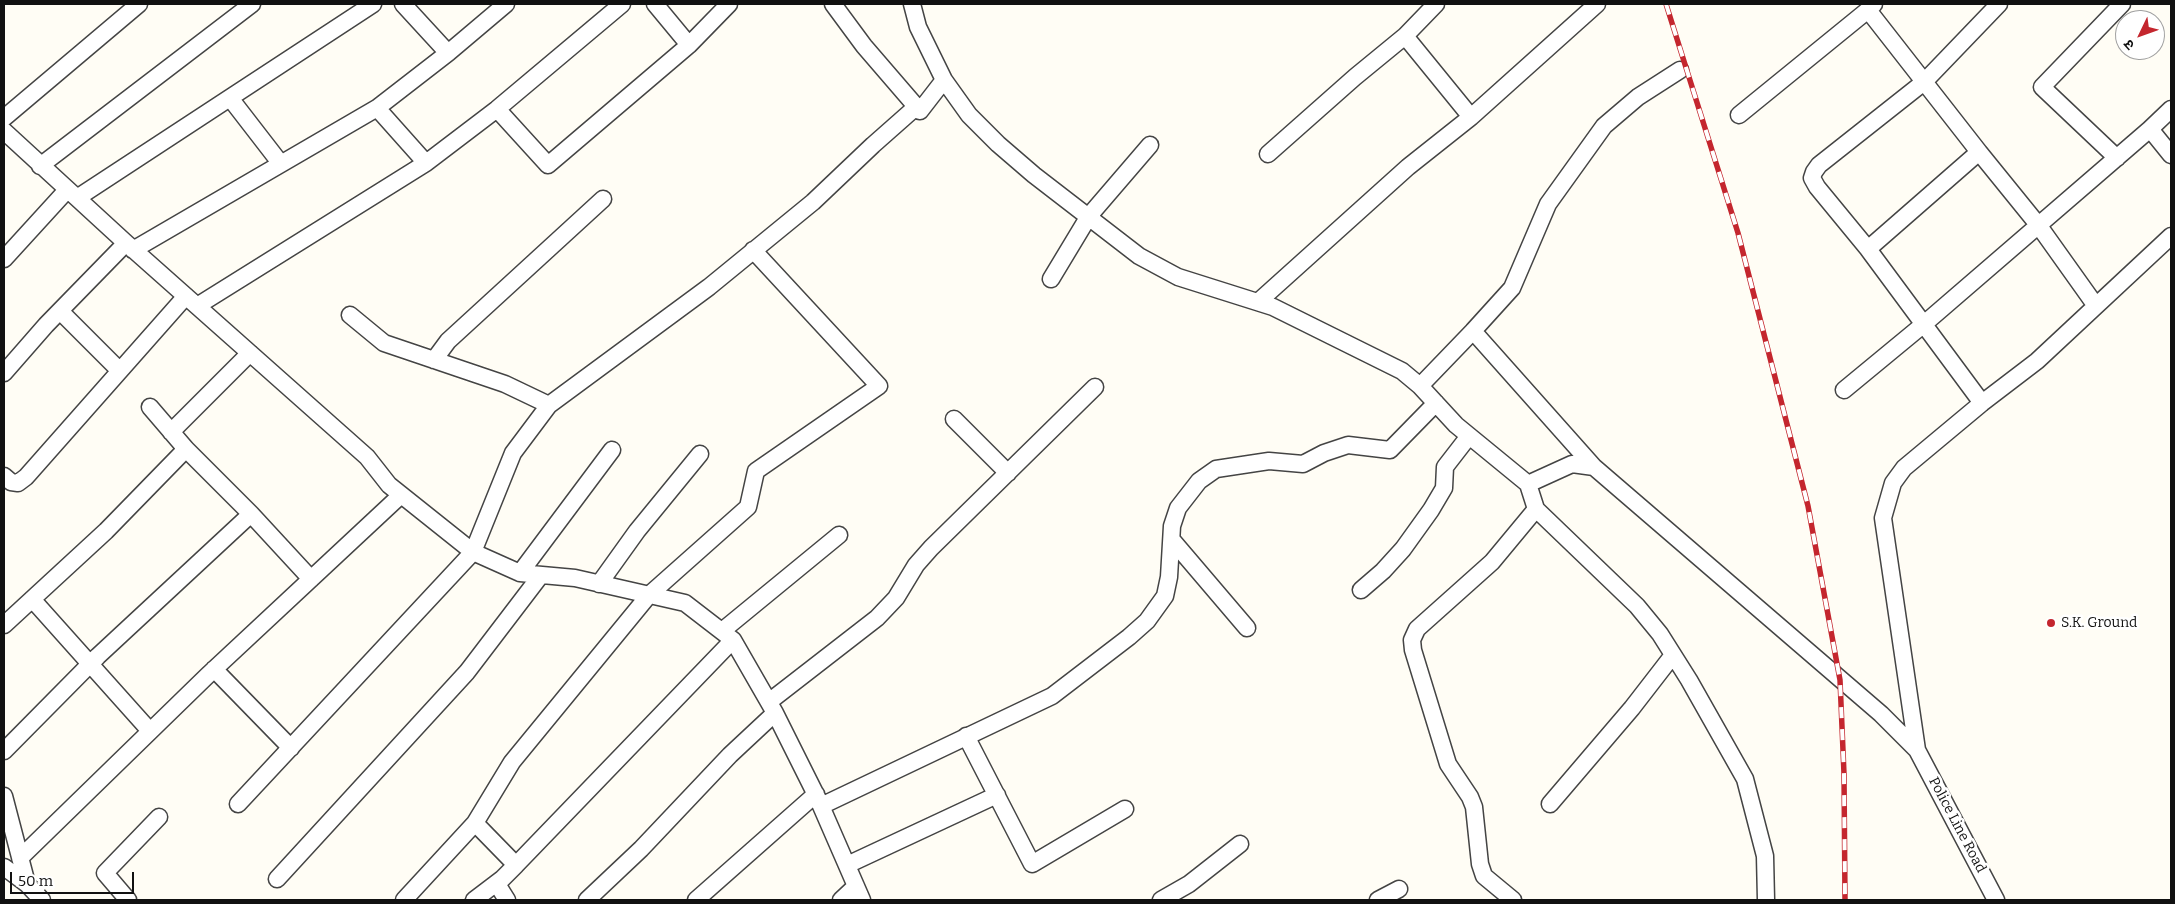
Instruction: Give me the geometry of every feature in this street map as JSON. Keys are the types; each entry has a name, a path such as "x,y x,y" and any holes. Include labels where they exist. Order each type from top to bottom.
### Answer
{"street":[{"path":"4,118 139,4"},
{"path":"40,166 252,4"},
{"path":"4,260 72,194 230,98 373,4"},
{"path":"404,4 448,53"},
{"path":"4,373 60,310 129,247 281,164 377,108 448,53 506,4"},
{"path":"4,476 11,482 18,483 26,477 119,370 192,301 426,163 496,109 622,4"},
{"path":"655,4 689,45"},
{"path":"496,109 548,165 689,45 729,4"},
{"path":"833,4 864,46 920,111 944,80"},
{"path":"912,4 918,27 944,80 969,115 998,144 1139,256 1178,277 1273,307 1402,371 1420,386 1469,436 1528,484 1536,509 1637,606 1660,634 1745,779 1765,856 1766,900"},
{"path":"1268,154 1355,76 1405,36 1436,4"},
{"path":"1258,302 1408,168 1471,117 1597,4"},
{"path":"1982,402 1868,249 1812,178 1819,165 1924,82 1999,4"},
{"path":"2117,158 2042,87 2122,4"},
{"path":"1739,115 1871,7 1924,82 2038,226 2096,306"},
{"path":"1405,36 1471,117"},
{"path":"1420,386 1512,288 1548,204 1604,126 1638,97 1680,70"},
{"path":"230,98 281,164"},
{"path":"238,804 473,552 513,453 549,405 709,288 813,202 873,144 916,107"},
{"path":"377,108 426,163"},
{"path":"1844,390 1924,324 2117,158 2171,109"},
{"path":"2150,129 2171,155"},
{"path":"6,139 72,194 129,247 367,457 389,485 473,552 520,573 576,578 685,603 727,635 773,707 848,865 859,893 841,900"},
{"path":"1051,278 1089,216 1150,145"},
{"path":"1868,249 1979,152"},
{"path":"434,360 448,341 603,199"},
{"path":"1917,750 1884,518 1893,483 1904,468 1982,402 2037,361 2171,236"},
{"path":"404,900 474,823 512,762 649,595 748,507 756,471 879,386 753,250"},
{"path":"60,310 119,370"},
{"path":"350,315 384,343 505,384 549,405"},
{"path":"1473,331 1594,467 1881,714 1917,750"},
{"path":"171,432 250,353"},
{"path":"587,900 641,849 773,707 877,618 896,598 916,566 931,548 1095,386"},
{"path":"696,900 818,800 966,736 1052,696 1129,637 1147,621 1165,596 1170,577 1172,526 1178,508 1199,481 1216,469 1269,460 1303,464 1324,453 1348,444 1390,450 1436,403"},
{"path":"150,408 186,449 251,514 311,579"},
{"path":"954,419 1008,473"},
{"path":"1361,590 1383,571 1403,549 1431,510 1444,488 1445,467 1469,436"},
{"path":"4,625 106,531 186,449"},
{"path":"520,573 612,450"},
{"path":"599,584 638,531 700,454"},
{"path":"1528,484 1572,464 1594,467"},
{"path":"20,858 214,669 401,495"},
{"path":"1512,900 1484,876 1480,864 1474,807 1470,797 1448,764 1412,650 1412,640 1417,629 1492,562 1536,509"},
{"path":"4,751 90,664 251,514"},
{"path":"507,900 497,884 727,635 839,535"},
{"path":"1172,540 1247,628"},
{"path":"277,879 467,672 541,575"},
{"path":"32,599 150,731"},
{"path":"1550,804 1632,708 1673,655"},
{"path":"214,669 291,748"},
{"path":"966,736 1032,864 1125,809"},
{"name":"Police Line Road","path":"1917,750 1996,900"},
{"path":"848,865 997,795"},
{"path":"4,796 27,884"},
{"path":"128,900 105,873 159,817"},
{"path":"474,823 516,865"},
{"path":"1161,900 1189,884 1240,844"},
{"path":"4,867 27,884 42,900"},
{"path":"474,900 503,878"},
{"path":"1378,900 1399,889"}],"railway":[{"path":"1666,4 1738,233 1808,506 1840,680 1844,774 1845,900"}],"place":[{"name":"S.K. Ground","path":"2051,623"}]}
